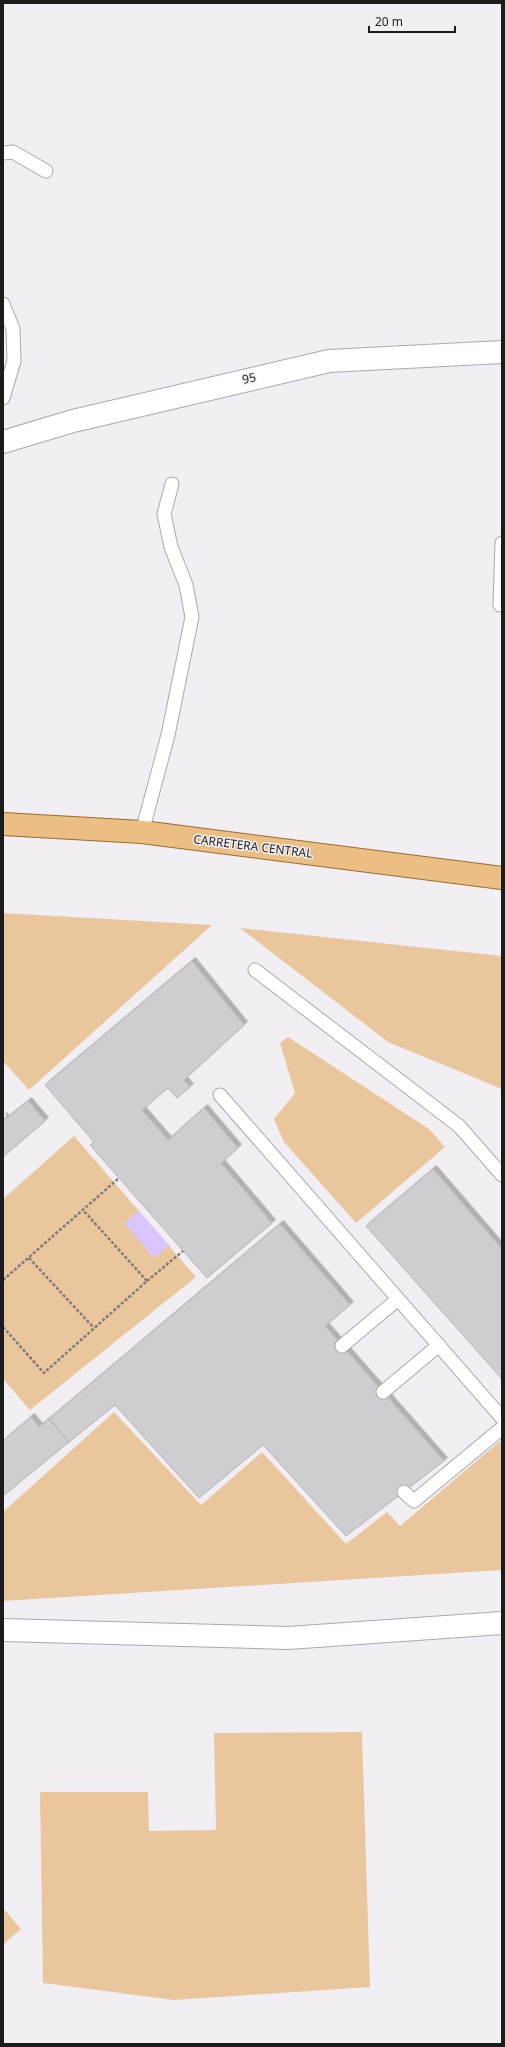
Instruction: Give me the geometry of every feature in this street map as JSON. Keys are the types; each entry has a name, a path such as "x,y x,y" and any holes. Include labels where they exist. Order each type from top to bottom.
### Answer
{"main road":[{"name":"CARRETERA CENTRAL","path":"3,824 142,832 502,878"}],"street":[{"name":"95","path":"3,442 73,421 329,361 502,352"},
{"path":"3,1630 288,1638 502,1623"}],"lane":[{"path":"3,153 13,152 46,171"},
{"path":"3,304 13,329 14,361 3,398"},
{"path":"142,832 168,735 192,617 186,585 171,548 164,514 172,484"},
{"path":"500,605 502,543"},
{"path":"255,970 459,1126 502,1175"},
{"path":"220,1095 502,1418"},
{"path":"342,1346 398,1298"},
{"path":"383,1392 438,1345"},
{"path":"404,1492 414,1501 502,1428"}],"path":[{"path":"3,1280 119,1178"},
{"path":"83,1210 147,1281"},
{"path":"3,1327 44,1373 147,1281 183,1251"},
{"path":"29,1258 94,1328"}],"shaded area":[{"path":"3,913 212,925 29,1090 3,1061"},
{"path":"240,928 502,956 502,1089 388,1042"},
{"path":"288,1037 429,1129 445,1147 356,1223 284,1142 274,1119 295,1093 280,1043"},
{"path":"74,1136 196,1277 30,1410 3,1379 3,1199"},
{"path":"139,1211 169,1245 154,1258 124,1223"},
{"path":"114,1412 201,1505 262,1452 346,1544 387,1512 400,1526 500,1441 502,1443 502,1570 3,1601 3,1512"},
{"path":"362,1732 370,1987 174,2000 43,1983 40,1792 148,1792 149,1831 216,1830 214,1733"},
{"path":"3,1908 21,1929 3,1945"}],"building":[{"path":"192,961 244,1025 184,1080 190,1087 177,1098 168,1088 142,1110 168,1140 204,1108 238,1148 221,1163 272,1223 207,1278 90,1145 94,1142 45,1085"},
{"path":"28,1101 45,1121 3,1157 3,1116 6,1119"},
{"path":"433,1169 502,1249 502,1379 366,1226"},
{"path":"280,1224 350,1305 325,1326 444,1461 346,1536 263,1445 199,1498 115,1405 69,1442 49,1419"},
{"path":"31,1417 39,1427 49,1419 69,1442 3,1496 3,1441"}]}
